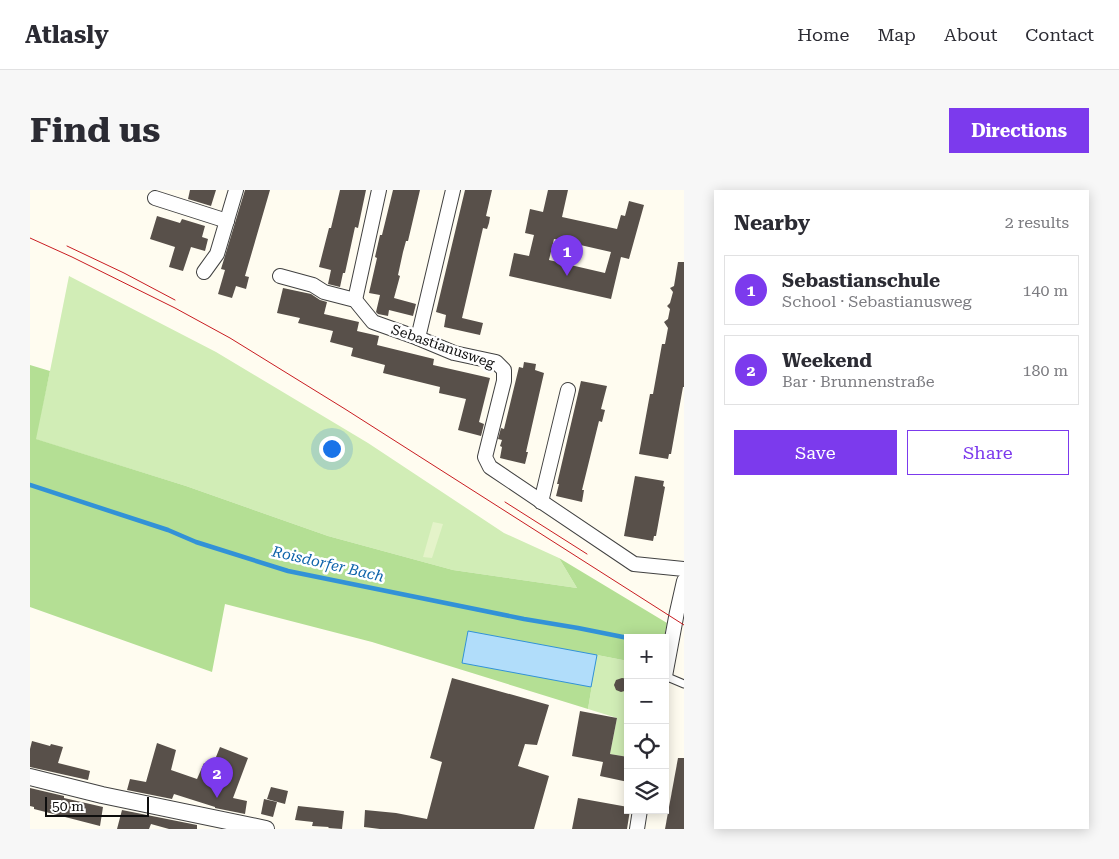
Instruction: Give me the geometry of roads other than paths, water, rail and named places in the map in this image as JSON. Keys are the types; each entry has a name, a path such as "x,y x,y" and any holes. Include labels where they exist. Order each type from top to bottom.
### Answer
{"street":[{"path":"204,272 217,254 236,190"},
{"path":"280,276 313,285 324,292 355,300 379,190"},
{"path":"418,338 453,190"},
{"path":"155,198 227,221"},
{"name":"Sebastianusweg","path":"355,300 373,322 454,353 496,362 504,370 504,381 485,457 490,467 634,564 684,569"},
{"path":"541,502 568,390"},
{"path":"669,654 684,580"},
{"path":"30,777 102,795 266,829"},
{"path":"636,829 639,814"}],"lane":[{"path":"669,678 684,684"}],"water":[{"path":"468,631 597,655 591,687 462,663"}],"waterway":[{"name":"Roisdorfer Bach","path":"30,485 168,530 196,542 288,571 624,637"}],"tram line":[{"path":"30,238 175,308 230,338 684,625"},
{"path":"67,246 175,300"},
{"path":"505,502 587,554"}],"place":[{"name":"Sebastianschule","path":"567,276"},
{"name":"Weekend","path":"217,798"}]}
